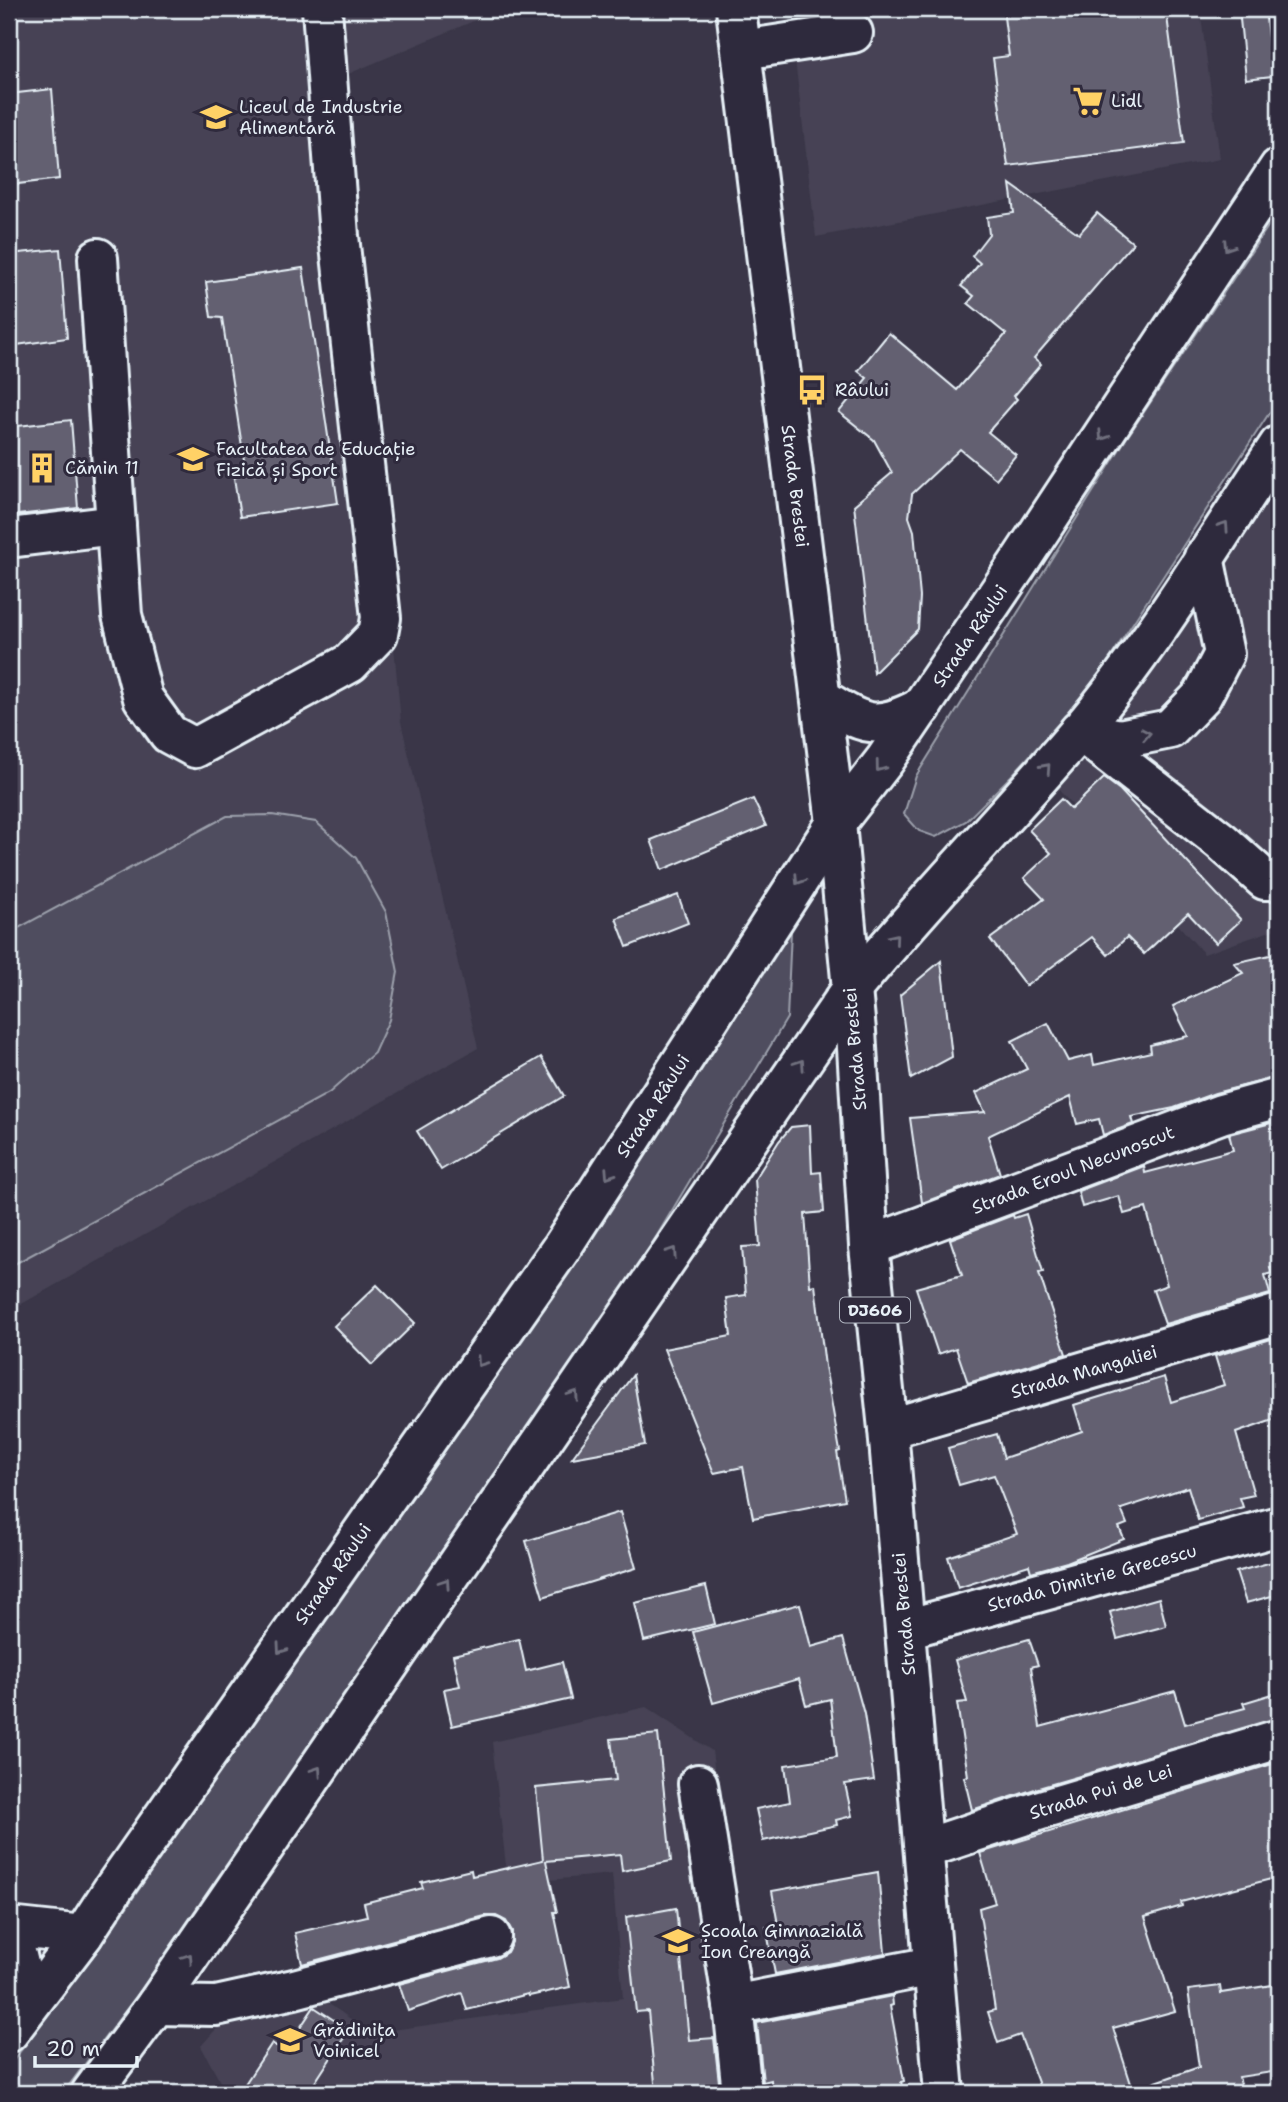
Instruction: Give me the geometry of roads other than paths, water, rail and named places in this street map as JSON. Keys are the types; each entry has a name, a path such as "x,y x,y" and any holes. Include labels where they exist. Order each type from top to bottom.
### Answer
{"main road":[{"path":"98,258 121,615 143,698 169,734 195,748 350,663 378,634 381,618 339,236 322,9"},
{"name":"Strada Brestei","path":"736,9 836,823 856,1031 869,1246 888,1429 944,2093"},
{"path":"741,50 853,33"},
{"name":"Strada Râului","path":"19,2018 83,1935 562,1247 836,823 922,707 1279,168"},
{"path":"91,2093 156,2005 851,990 1079,731 1148,644 1279,445"},
{"path":"9,538 116,525"},
{"path":"1079,731 1120,739 1170,729 1202,696 1224,654 1204,557"},
{"path":"821,698 861,721 880,723 897,720 922,707"},
{"path":"1079,731 1221,841 1265,880 1279,880"},
{"name":"Strada Eroul Necunoscut","path":"869,1246 1221,1114 1279,1098"},
{"name":"Strada Mangaliei","path":"888,1429 1279,1314"},
{"name":"Strada Dimitrie Grecescu","path":"905,1629 1279,1526"},
{"name":"Strada Pui de Lei","path":"924,1849 1041,1810 1279,1739"},
{"path":"698,1784 733,2005 742,2093"},
{"path":"9,1927 83,1935"},
{"path":"156,2005 216,2006 294,1989 491,1937"},
{"path":"9,1940 17,1956 19,2018"},
{"path":"733,2005 933,1966"}],"place":[{"name":"Lidl","path":"1088,101"},
{"name":"Liceul de Industrie Alimentară","path":"216,117"},
{"name":"Râului","path":"812,390"},
{"name":"Facultatea de Educație Fizică și Sport","path":"193,459"},
{"name":"Cămin 11","path":"42,468"},
{"name":"Școala Gimnazială Ion Creangă","path":"678,1941"},
{"name":"Grădinița Voinicel","path":"290,2040"}]}
